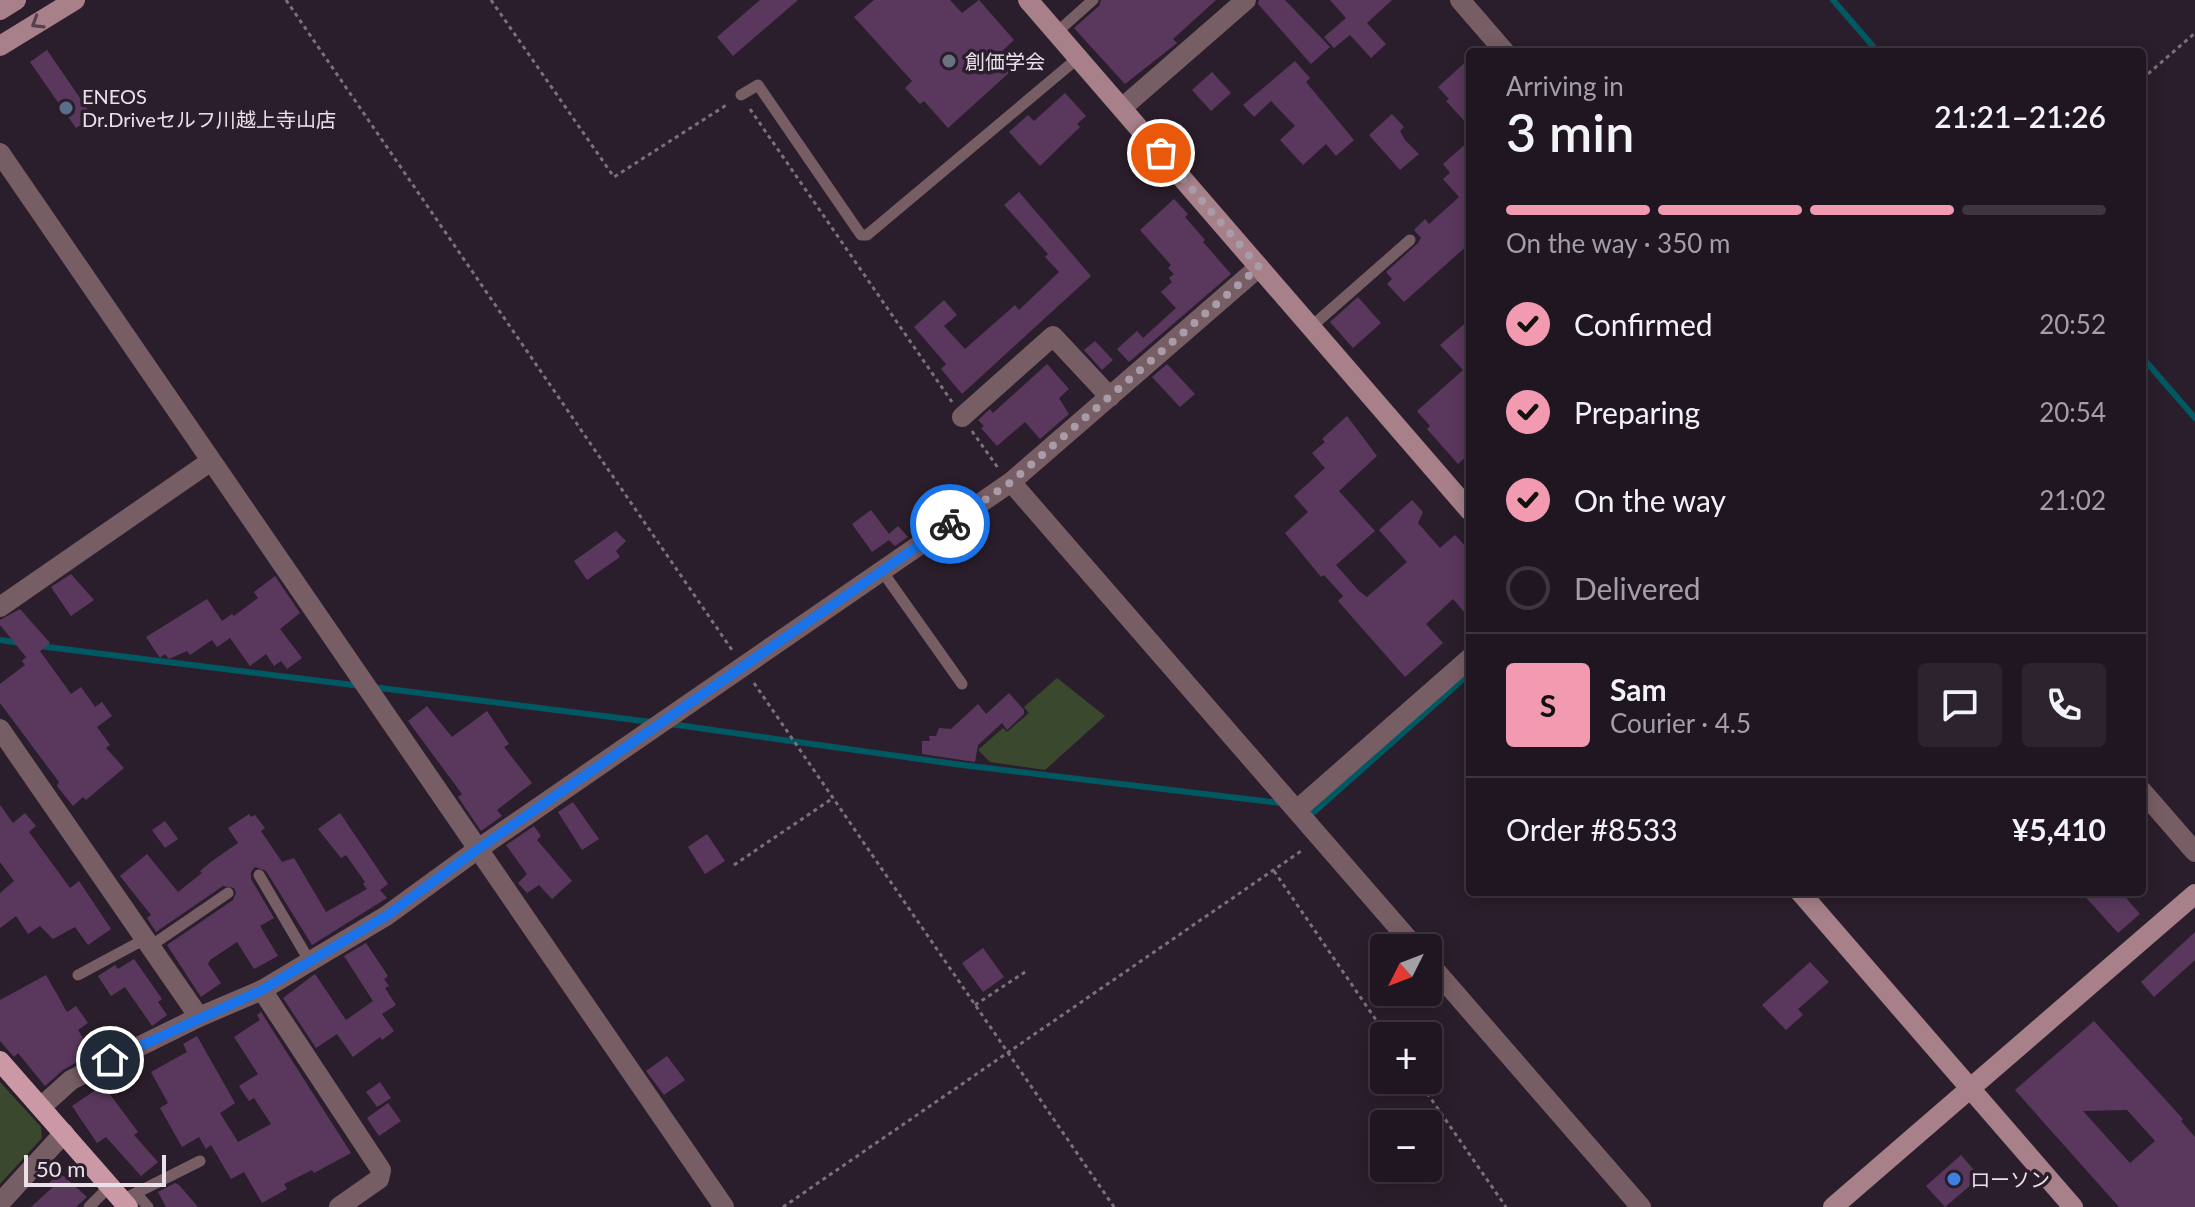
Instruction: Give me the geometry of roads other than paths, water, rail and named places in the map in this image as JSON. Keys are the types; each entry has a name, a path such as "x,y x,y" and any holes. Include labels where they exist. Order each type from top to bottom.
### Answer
{"main road":[{"path":"0,1061 123,1199"}],"street":[{"path":"0,10 16,0"},
{"path":"0,46 75,0"},
{"path":"1028,0 1466,506"},
{"path":"1122,108 1246,0"},
{"path":"1460,0 1502,48"},
{"path":"0,153 724,1207"},
{"path":"41,1107 71,1080 199,1017 262,990 386,916 478,849 1011,482 1259,267"},
{"path":"962,417 1053,336 1110,397"},
{"path":"0,607 211,461"},
{"path":"1011,482 1404,934"},
{"path":"1298,809 1466,662"},
{"path":"0,729 199,1017"},
{"path":"2146,796 2195,852"},
{"path":"1833,1207 2195,894"},
{"path":"1803,896 2073,1207"},
{"path":"1442,979 1630,1203"},
{"path":"262,990 381,1170 379,1179 339,1207"},
{"path":"0,1203 64,1133"}],"lane":[{"path":"1056,33 1093,0"},
{"path":"741,95 758,85 861,235 867,235 1078,58"},
{"path":"1311,327 1410,240"},
{"path":"882,571 962,684"},
{"path":"259,875 310,962"},
{"path":"78,975 149,942 228,893"},
{"path":"89,1207 123,1199 200,1161"},
{"path":"123,1199 148,1207"}],"waterway":[{"path":"1833,0 1875,48"},
{"path":"2146,362 2195,418"},
{"path":"0,640 20,643"},
{"path":"39,646 361,686"},
{"path":"1304,809 1314,812 1466,677"},
{"path":"372,687 651,722"},
{"path":"670,724 962,765 1281,803"}],"place":[{"name":"創価学会","path":"949,61"},
{"name":"ENEOS Dr.Driveセルフ川越上寺山店","path":"66,108"},
{"name":"ローソン","path":"1954,1179"}]}
